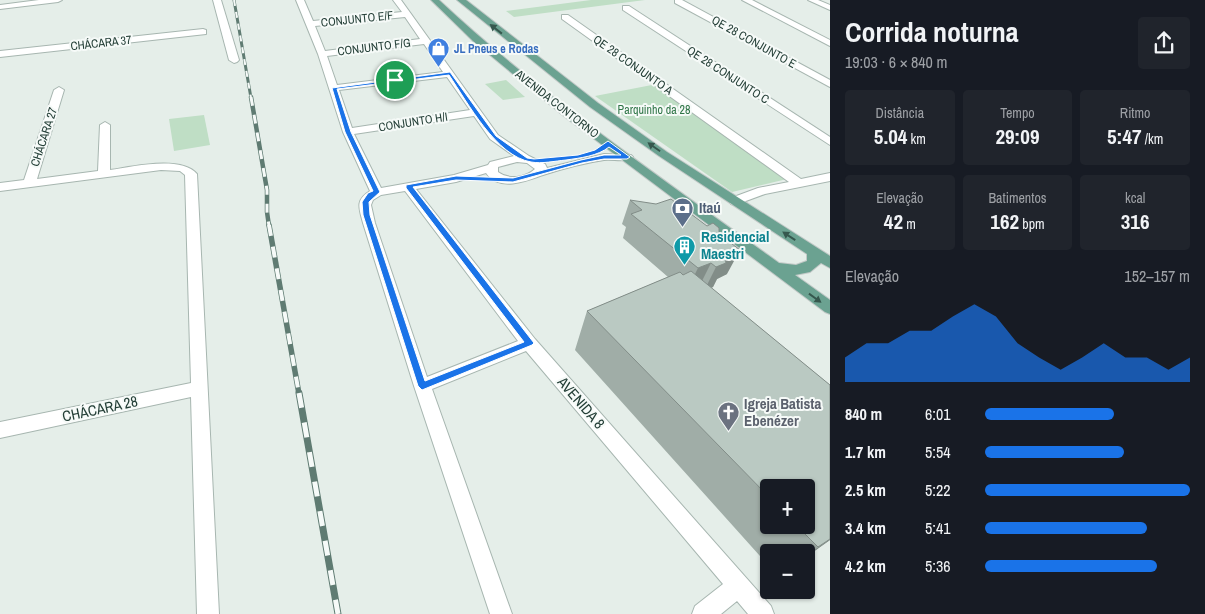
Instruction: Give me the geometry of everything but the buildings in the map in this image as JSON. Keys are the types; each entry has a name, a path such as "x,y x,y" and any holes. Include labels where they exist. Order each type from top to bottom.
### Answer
{"main road":[{"name":"AVENIDA CONTORNO","path":"435,0 509,67 569,115 830,308"},
{"name":"AVENIDA CONTORNO","path":"461,0 542,66 663,154 830,263"},
{"path":"509,67 525,63 542,66"},
{"path":"772,266 794,270 810,267 814,263 814,252"}],"street":[{"path":"0,7 58,0"},
{"path":"218,0 234,60"},
{"path":"300,0 322,54 348,132 376,192"},
{"path":"397,0 494,137 541,166 539,173"},
{"path":"746,0 830,43"},
{"path":"812,0 830,8"},
{"name":"QE 28 CONJUNTO E","path":"678,1 830,84"},
{"name":"QE 28 CONJUNTO C","path":"626,8 830,142"},
{"name":"CONJUNTO E/F","path":"309,24 406,14"},
{"name":"QE 28 CONJUNTO A","path":"565,17 798,183"},
{"name":"CHÁCARA 37","path":"0,54 203,32"},
{"name":"CONJUNTO F/G","path":"322,54 426,41"},
{"path":"334,88 450,74"},
{"name":"CHÁCARA 27","path":"29,184 58,90"},
{"name":"CONJUNTO H/I","path":"348,132 477,112"},
{"path":"104,174 105,125"},
{"path":"494,137 494,165 492,172 500,179"},
{"path":"501,614 422,386 367,215 366,202 370,195 376,192 456,178 494,165 589,154 606,147 608,143"},
{"path":"456,178 523,178 604,157 627,157"},
{"path":"0,187 173,167 183,168 191,174 208,614"},
{"path":"735,201 762,191 830,177"},
{"name":"AVENIDA 8","path":"408,186 529,343 763,614"},
{"path":"422,386 529,343"},
{"name":"CHÁCARA 28","path":"0,430 200,388"},
{"path":"703,614 739,586"}],"green space":[{"path":"591,0 645,0 514,17 506,11"},
{"path":"506,80 525,97 503,100 485,84"},
{"name":"Parquinho da 28","path":"657,84 787,179 732,192 595,96"},
{"path":"204,115 210,145 174,151 169,119"}],"railway":[{"path":"234,0 251,98"},
{"path":"251,97 267,190 269,226"},
{"path":"269,225 299,394"},
{"path":"299,393 338,614"}],"place":[{"name":"JL Pneus e Rodas","path":"438,68"},
{"name":"Itaú","path":"683,227"},
{"name":"Residencial Maestri","path":"685,265"},
{"name":"Igreja Batista Ebenézer","path":"728,432"}],"route":[{"path":"450,74 494,137 525,159 534,161 589,154 606,147 608,143 627,157 604,157 581,161 513,180 456,178 408,186 529,343 422,386 367,215 366,202 370,195 376,192 348,132 334,88 395,80 450,74"}]}
